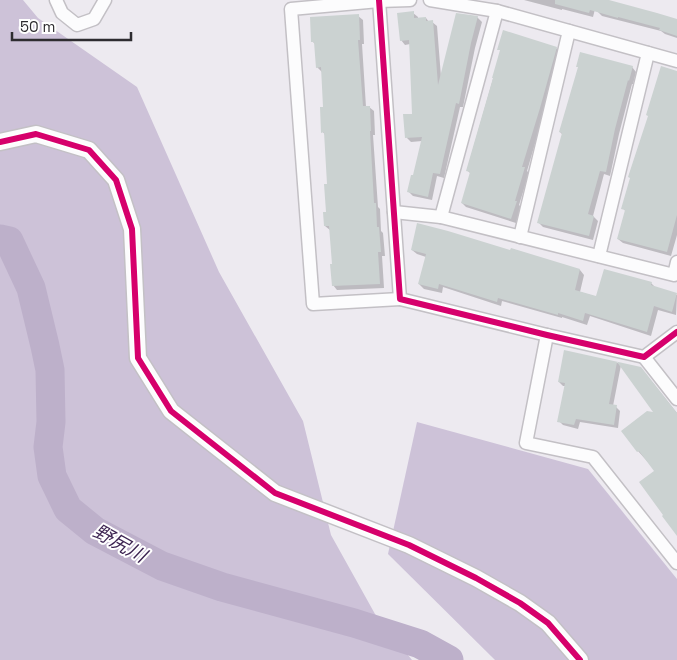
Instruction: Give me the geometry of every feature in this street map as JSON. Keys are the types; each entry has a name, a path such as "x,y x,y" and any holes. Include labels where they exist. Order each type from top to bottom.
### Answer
{"street":[{"path":"56,0 62,13 77,25 94,19 105,0"},
{"path":"410,0 379,0 291,10 313,304 400,299 644,357 677,399"},
{"path":"379,0 400,299"},
{"path":"430,0 496,11 677,60"},
{"path":"441,217 496,11"},
{"path":"520,237 569,31"},
{"path":"599,256 648,53"},
{"path":"0,142 36,134 89,150 116,180 132,229 138,358 171,411 274,493 410,545 476,578 520,603 548,623 580,660"},
{"path":"394,212 441,217 674,275 677,262"},
{"path":"644,357 677,332"},
{"path":"546,335 526,443 593,457 677,563"}],"shaded area":[{"path":"0,0 23,0 38,18 137,87 219,272 303,421 331,535 375,614 412,660 0,660"},
{"path":"417,422 588,469 677,579 677,660 495,660 388,554"}],"building":[{"path":"555,0 609,0 657,13 677,19 677,36 659,30 660,28 590,10 589,13 555,4"},
{"path":"414,11 414,18 426,17 426,21 433,20 438,85 456,13 478,16 459,104 456,103 440,174 433,173 428,197 407,192 422,137 405,138 403,114 412,114 409,40 400,41 397,13"},
{"path":"359,14 360,40 358,40 363,106 370,106 374,203 376,203 381,252 378,252 380,284 332,286 329,226 324,226 323,212 326,212 324,184 327,184 324,132 321,133 320,107 323,107 321,67 316,68 314,42 311,42 310,17"},
{"path":"503,30 557,47 522,167 525,167 511,219 461,203 470,172 466,171 493,78 500,50 497,50"},
{"path":"580,52 633,66 615,129 606,172 600,171 588,214 594,216 589,236 537,223 562,133 559,132 578,67 576,67"},
{"path":"661,66 677,71 677,215 667,252 617,239 625,210 621,209 630,178 628,177 648,116 646,115"},
{"path":"417,223 580,269 575,290 596,296 604,269 652,282 651,285 677,293 672,312 654,306 647,332 585,313 583,321 498,298 497,302 439,284 438,289 418,284 426,254 411,250"},
{"path":"564,350 641,367 677,413 677,536 639,482 654,471 621,431 647,411 653,412 617,362 609,404 617,405 614,425 576,419 574,425 557,422 565,383 558,382"}],"waterway":[{"name":"野尻川","path":"0,239 9,241 31,288 50,370 51,422 48,447 52,476 68,509 95,531 162,566 222,587 354,623 420,644 449,660"}],"cycle path":[{"path":"379,0 400,299 644,357 677,332"},
{"path":"0,142 36,134 89,150 116,180 132,229 138,358 171,411 275,493 409,545 476,578 520,603 548,623 580,660"}]}
